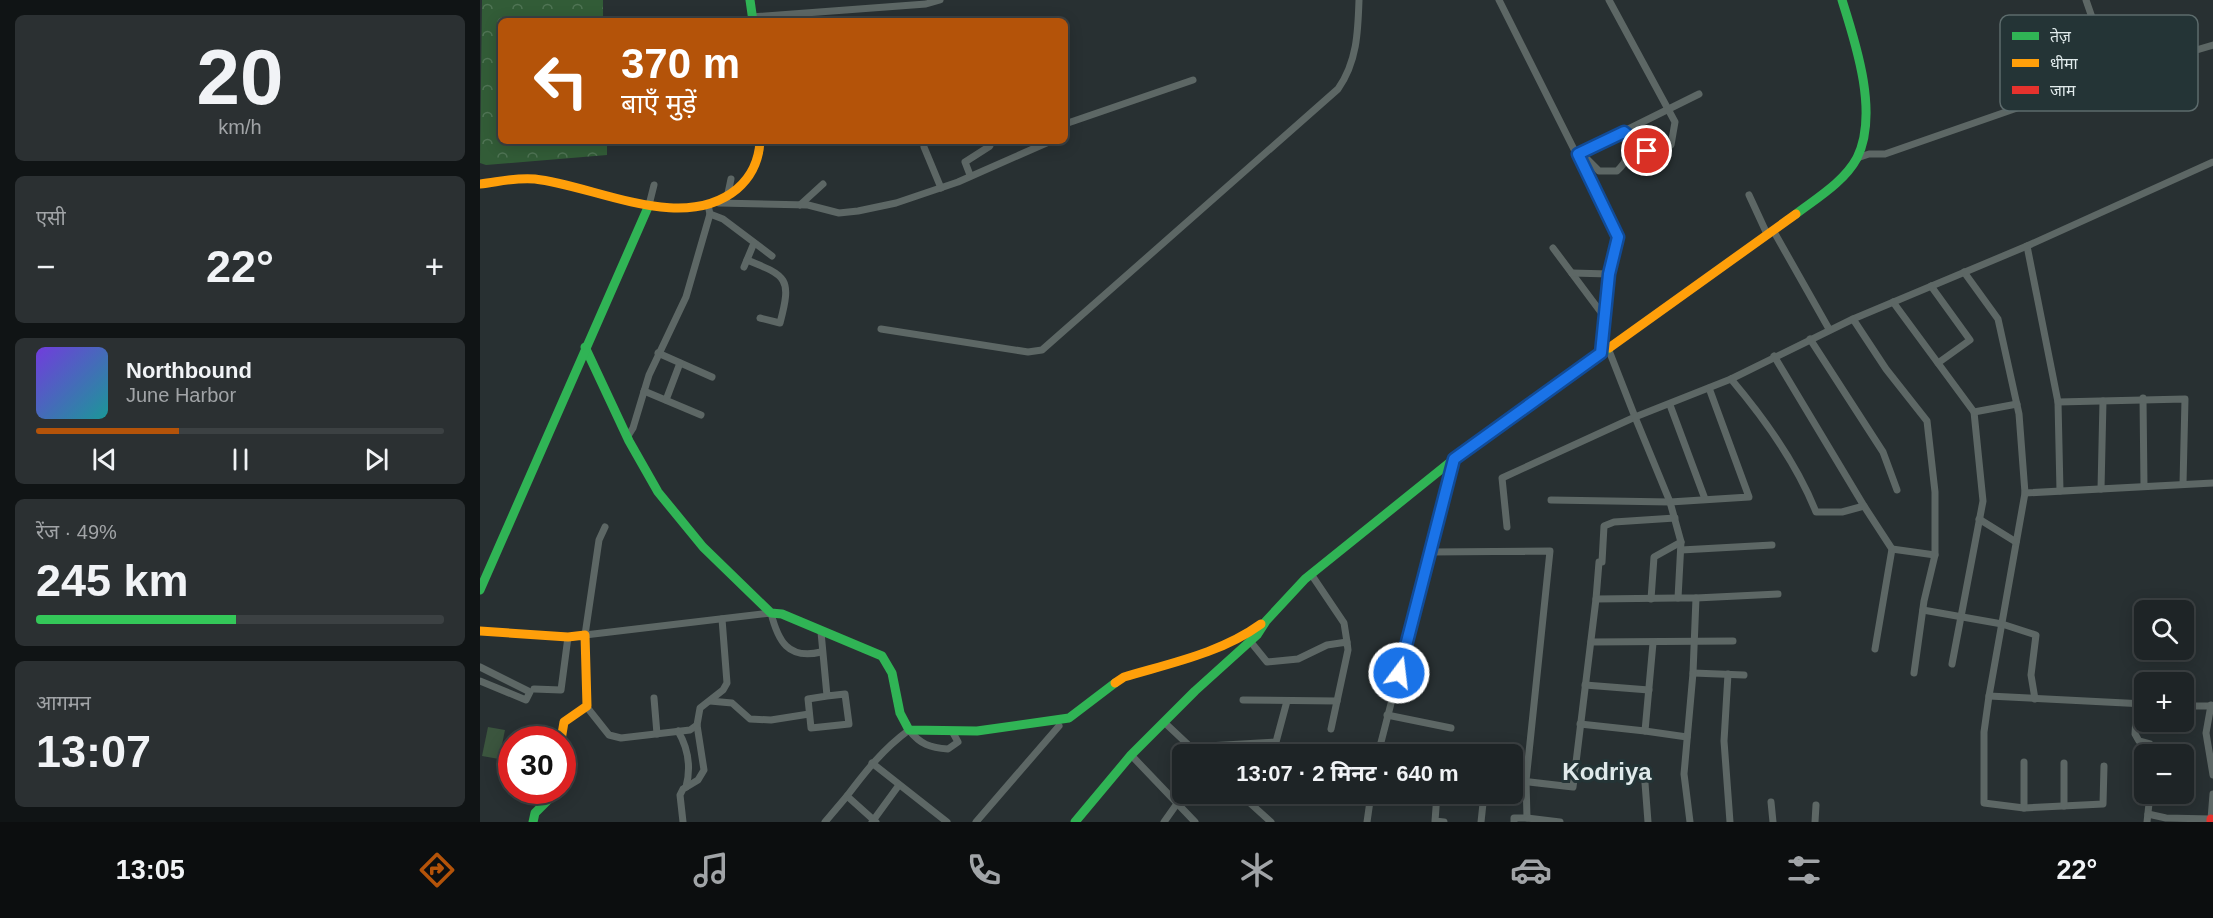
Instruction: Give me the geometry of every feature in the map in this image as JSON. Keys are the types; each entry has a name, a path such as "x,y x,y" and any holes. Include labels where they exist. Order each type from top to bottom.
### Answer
{"street":[{"path":"750,0 752,18"},
{"path":"764,18 904,6 940,0"},
{"path":"881,329 1028,352 1042,350 1338,89 1351,68 1359,0"},
{"path":"1500,0 1580,154 1618,237 1609,274 1604,315 1605,351 1635,417 1675,518 1681,546 1678,598"},
{"path":"1609,0 1667,110 1676,122 1671,145 1655,153 1640,147 1624,132"},
{"path":"1075,822 1131,755 1250,641 1311,574 1454,459 1824,193 1857,158 1863,142 1866,123 1859,54 1842,0"},
{"path":"2086,0 2091,15"},
{"path":"2198,49 2213,45"},
{"path":"1068,123 1193,80"},
{"path":"1580,154 1699,94"},
{"path":"1857,158 1869,154 1874,156 1885,154 2009,111"},
{"path":"1580,154 1599,171 1617,171 1627,157 1629,146 1624,132"},
{"path":"628,436 633,428 658,353 686,297 709,209 736,193 752,172 759,144"},
{"path":"970,176 965,162 990,146 990,144"},
{"path":"723,200 800,205 839,213 858,211 896,203 941,188 1044,144"},
{"path":"924,147 941,188"},
{"path":"1507,527 1502,478 1635,417 1731,379 1829,329 2027,246 2213,162"},
{"path":"480,184 533,179 649,205 709,209 772,256"},
{"path":"723,200 730,179"},
{"path":"800,205 824,184"},
{"path":"480,590 649,205 654,185"},
{"path":"1749,195 1829,329"},
{"path":"754,243 745,264 780,274 784,281 784,310 780,323 760,318"},
{"path":"2027,246 2058,402 2060,491"},
{"path":"1553,248 1604,315"},
{"path":"1572,273 1609,274"},
{"path":"1964,273 1998,320 2017,404 2025,493 1984,732 1984,803 2024,808 2103,804 2104,766"},
{"path":"1931,286 1970,340 1938,363"},
{"path":"1893,302 1974,412 1983,501 1952,664"},
{"path":"1853,319 1886,369 1927,421 1935,492 1935,555 1923,610 1914,673"},
{"path":"1810,339 1883,452 1897,490"},
{"path":"585,347 646,472 669,506 720,564 771,613 882,657 892,666 901,721 918,741 928,747 948,749 958,742 957,731"},
{"path":"658,353 712,377"},
{"path":"1774,356 1892,549 1875,649"},
{"path":"666,400 680,363"},
{"path":"1731,379 1756,409 1806,486 1816,512 1842,512 1864,506"},
{"path":"1551,500 1670,502 1749,498 1709,388"},
{"path":"644,391 701,415"},
{"path":"2058,402 2143,398 2185,399 2183,484"},
{"path":"2143,398 2144,486"},
{"path":"2101,489 2103,401"},
{"path":"1974,412 2017,404"},
{"path":"1670,405 1705,499"},
{"path":"1380,744 1454,459"},
{"path":"2025,493 2213,483"},
{"path":"1523,781 1573,787 1604,526 1614,522 1675,518"},
{"path":"1979,519 2016,542"},
{"path":"605,526 600,540 585,635 588,688 586,706 609,735 621,738 678,731 697,725"},
{"path":"1651,599 1654,557 1681,546 1772,546"},
{"path":"1892,549 1935,555"},
{"path":"1431,552 1550,551 1526,781 1527,818"},
{"path":"1311,574 1344,623 1347,642 1331,729"},
{"path":"1596,599 1778,594"},
{"path":"1690,822 1684,774 1694,673 1696,598"},
{"path":"1923,610 2002,624 2036,636 2031,675 2035,699"},
{"path":"480,631 568,637 771,613"},
{"path":"771,613 776,632 786,646 807,656 821,652"},
{"path":"686,787 698,780 704,770 697,725 700,708 728,683 722,619"},
{"path":"825,822 886,747 909,730 957,731 1069,718 1124,677 1206,653 1242,638 1266,621"},
{"path":"820,632 827,696"},
{"path":"534,689 561,690 568,637"},
{"path":"1250,641 1267,662 1298,659 1327,645 1347,642"},
{"path":"1591,642 1733,641"},
{"path":"1645,731 1653,643"},
{"path":"480,667 530,692 526,700 480,681"},
{"path":"1694,673 1744,675"},
{"path":"1728,674 1724,741 1730,822"},
{"path":"1585,685 1649,690"},
{"path":"845,694 849,724 811,728 807,699 827,696 845,694"},
{"path":"1989,696 2134,704"},
{"path":"654,698 657,734"},
{"path":"1243,700 1337,701"},
{"path":"710,701 732,703 750,719 771,720 809,714"},
{"path":"1267,744 1276,742 1287,701"},
{"path":"561,726 569,716 586,706"},
{"path":"2194,706 2212,706 2206,733 2213,776"},
{"path":"1387,715 1451,728"},
{"path":"1164,722 1187,744"},
{"path":"1580,723 1686,737"},
{"path":"976,822 1059,726"},
{"path":"678,731 684,741 691,770 686,787 680,795 683,822"},
{"path":"2135,732 2139,741 2150,744"},
{"path":"1131,755 1176,805 1196,822"},
{"path":"2024,762 2024,808"},
{"path":"2064,763 2064,806"},
{"path":"872,764 947,822"},
{"path":"1645,783 1648,822"},
{"path":"847,796 874,821 899,785"},
{"path":"2148,813 2166,818 2211,821 2213,794"},
{"path":"1771,802 1773,822"},
{"path":"533,822 536,813 545,804"},
{"path":"1251,804 1271,822"},
{"path":"1367,822 1370,804"},
{"path":"1436,804 1435,821 1444,822"},
{"path":"1481,804 1481,822"},
{"path":"2147,822 2149,804"},
{"path":"1164,822 1176,805"},
{"path":"1815,805 1815,822"},
{"path":"1514,822 1514,818 1560,822"}],"green space":[{"path":"482,0 603,0 603,18 498,18 498,144 607,144 607,155 486,165 480,163"},
{"path":"488,727 498,729 498,759 482,756"}],"traffic: fast":[{"path":"750,0 753,18"},
{"path":"1796,214 1845,175 1857,158 1863,140 1866,121 1863,79 1842,0"},
{"path":"480,590 649,205"},
{"path":"585,347 629,441 658,492 703,547 771,613 782,614 882,656 892,673 900,713 909,730 977,731 1069,718 1115,683"},
{"path":"1075,822 1131,755 1195,691 1257,635 1266,621 1305,579 1454,459 1609,348"},
{"path":"533,822 535,813 544,804"}],"traffic: slow":[{"path":"480,184 514,179 535,179 639,204 691,207 715,202 737,189 753,168 760,144"},
{"path":"1609,348 1796,214"},
{"path":"1115,683 1124,677 1212,650 1246,634 1261,624"},
{"path":"480,631 568,637 585,635 587,706 564,722 563,726"}],"district":[{"name":"Kodriya","path":"1607,771"}],"route":[{"path":"1399,673 1454,459 1601,353 1609,274 1618,237 1578,154 1624,132 1647,151"}]}
